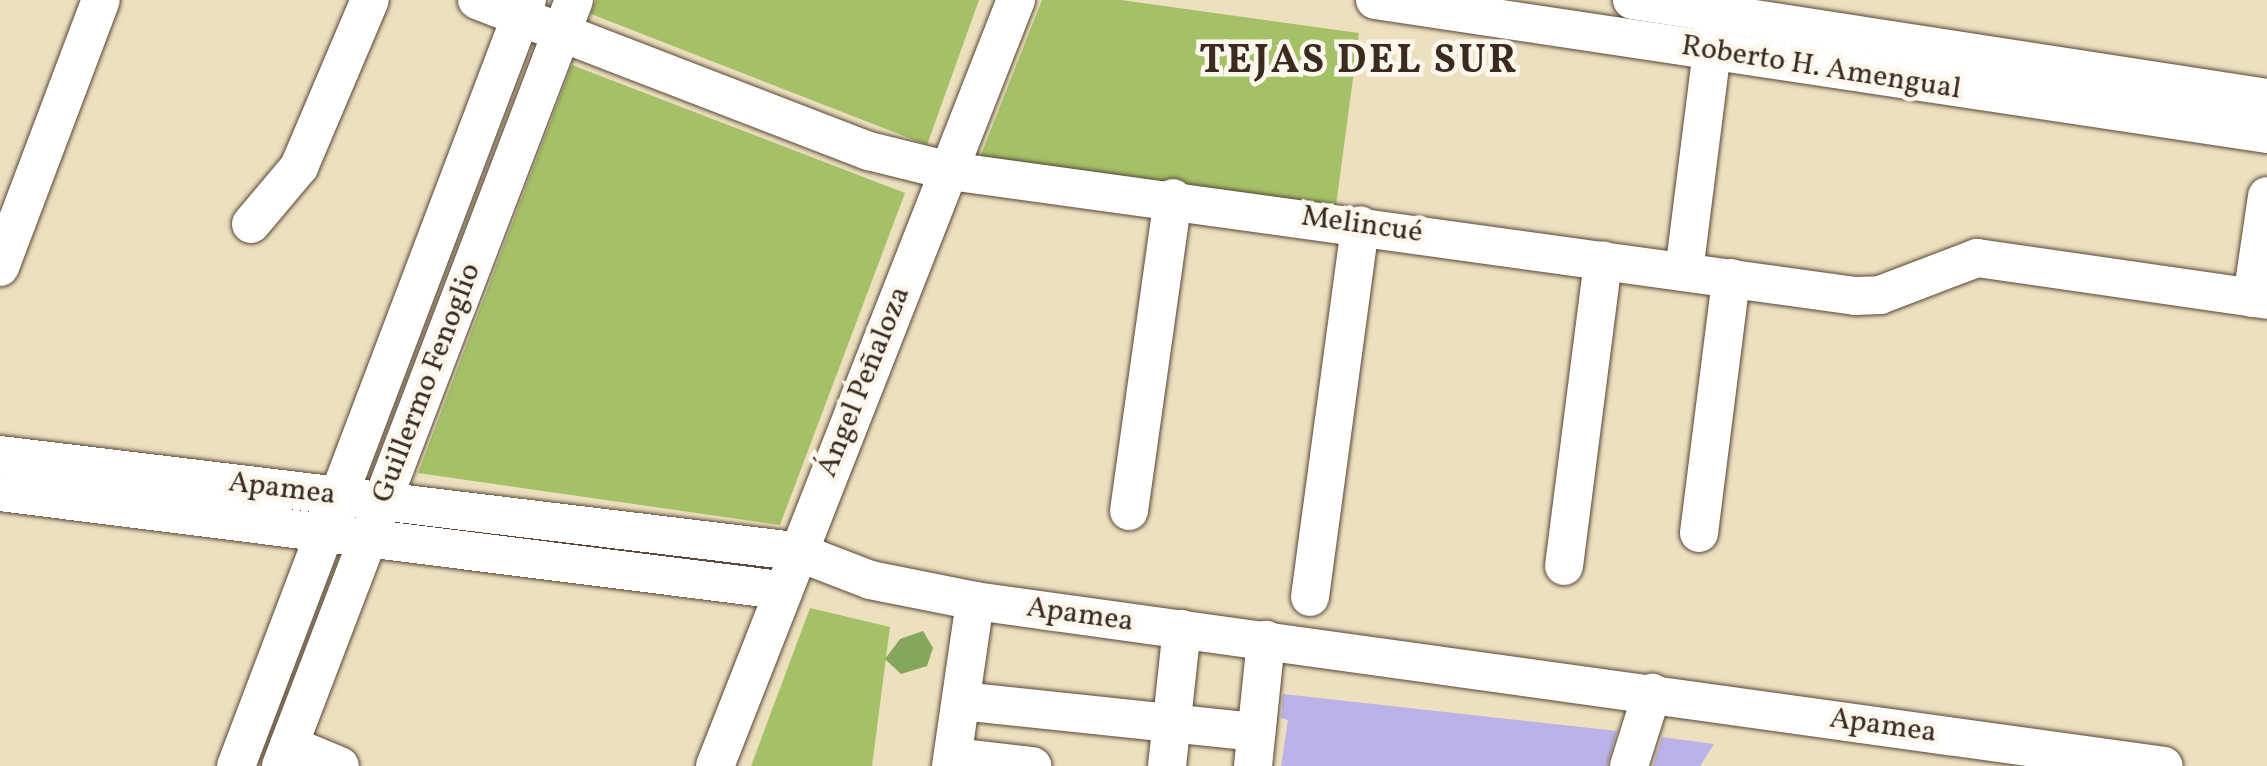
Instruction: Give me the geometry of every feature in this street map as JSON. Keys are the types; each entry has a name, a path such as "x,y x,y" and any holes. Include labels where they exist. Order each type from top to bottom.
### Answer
{"street":[{"path":"0,267 101,0"},
{"path":"251,224 299,167 370,0"},
{"name":"Melincué","path":"477,0 567,16 869,151 950,171 1173,198 1684,272 1880,295 1976,258 2260,299"},
{"name":"Ángel Peñaloza","path":"714,766 795,551 1016,0"},
{"name":"Roberto H. Amengual","path":"1375,0 2267,134"},
{"name":"Roberto H. Amengual","path":"1632,0 1718,6 2267,98"},
{"path":"1684,272 1718,6"},
{"name":"Guillermo Fenoglio","path":"236,766 524,8"},
{"name":"Guillermo Fenoglio","path":"286,755 567,16"},
{"path":"2260,299 2267,196"},
{"path":"1129,511 1173,198"},
{"path":"1310,597 1360,225"},
{"path":"1564,566 1603,260"},
{"path":"1700,533 1731,278"},
{"name":"Apamea","path":"0,456 795,551 870,580 976,600 2164,766"},
{"name":"Apamea","path":"0,492 780,590"},
{"path":"976,600 952,761 1032,766"},
{"path":"1167,766 1182,629"},
{"path":"961,701 1172,722 1254,749 1266,640"},
{"path":"1629,766 1652,693"},
{"path":"286,755 340,766"}],"green space":[{"path":"596,0 979,0 927,145 591,14"},
{"path":"1042,0 1121,0 1359,33 1336,206 980,157"},
{"path":"572,65 905,193 780,525 418,473"},
{"path":"810,608 890,627 872,766 751,766"},
{"path":"923,631 933,648 927,666 901,674 885,659 900,639"}],"building":[{"path":"1283,694 1617,731 1607,766 1281,766 1288,720 1281,718"},
{"path":"1662,737 1714,744 1700,766 1653,766"}],"district":[{"name":"TEJAS DEL SUR","path":"1359,62"}]}
